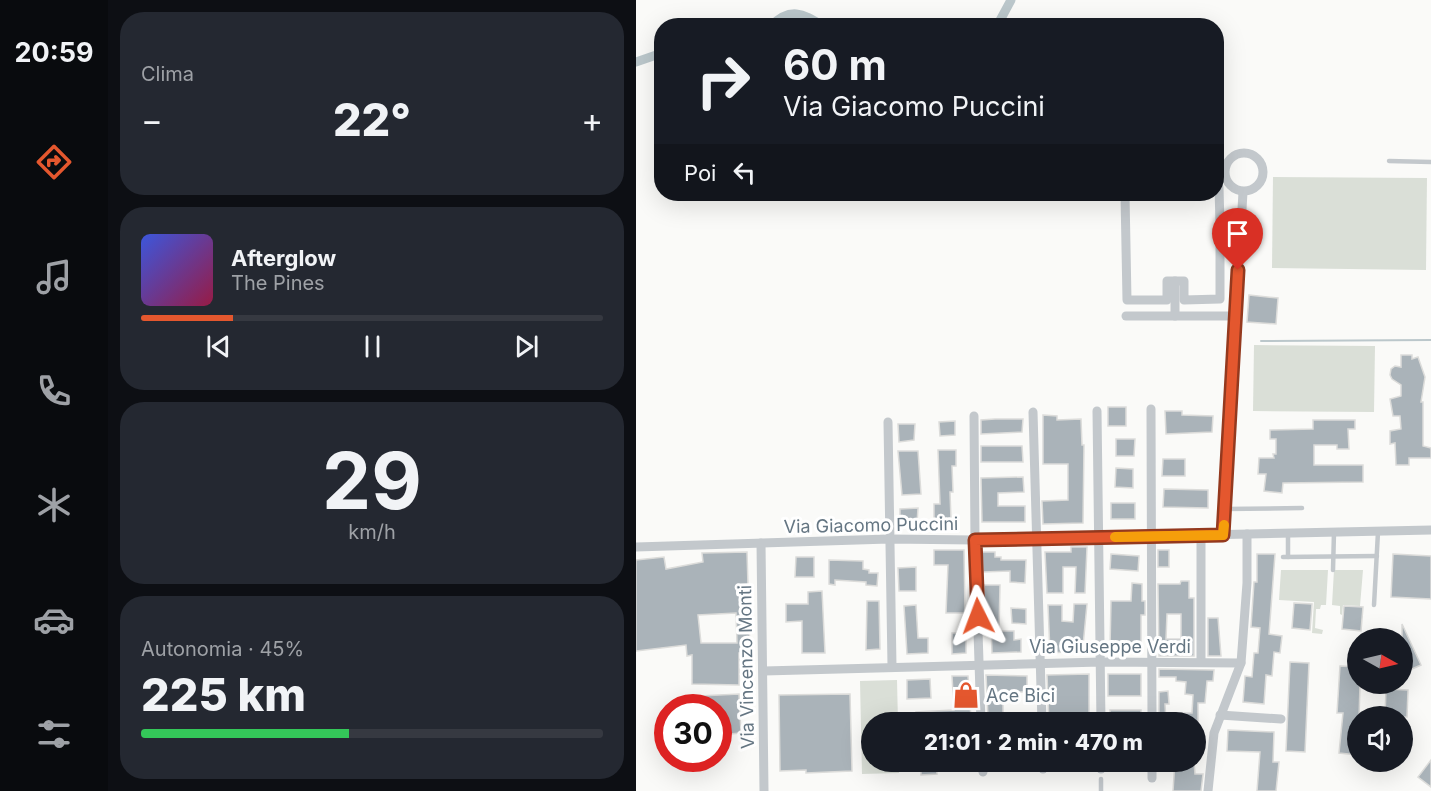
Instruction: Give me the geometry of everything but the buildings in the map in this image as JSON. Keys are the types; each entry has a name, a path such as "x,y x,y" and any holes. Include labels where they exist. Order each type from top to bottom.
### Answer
{"street":[{"path":"1239,153 1251,154 1261,162 1264,173 1255,189 1243,192 1232,188 1225,178 1229,160 1239,153"},
{"path":"1223,535 1243,192"},
{"path":"1125,201 1126,300 1167,300 1167,281 1184,281 1184,300 1220,299 1219,201"},
{"path":"1220,225 1240,224"},
{"path":"1175,281 1175,316"},
{"path":"1125,316 1236,316"},
{"path":"1151,409 1152,712"},
{"path":"1097,411 1101,712"},
{"path":"1033,412 1042,712"},
{"path":"974,416 975,540 981,712"},
{"path":"888,422 892,666"},
{"name":"Via Giacomo Puccini","path":"636,547 889,539 975,540 1431,530"},
{"path":"1208,791 1214,733 1241,663 1248,583 1247,534"},
{"path":"1201,662 1202,535"},
{"name":"Via Vincenzo Monti","path":"761,543 764,791"},
{"name":"Via Giuseppe Verdi","path":"764,670 1101,662 1241,663"},
{"path":"1220,716 1281,718"},
{"path":"1152,772 1152,778"}],"lane":[{"path":"1389,161 1431,162"},
{"path":"1224,509 1302,508"},
{"path":"1374,605 1378,531"},
{"path":"1333,570 1334,532"},
{"path":"1288,533 1285,557 1377,556"},
{"path":"1101,772 1101,791"}],"shaded area":[{"path":"1273,177 1427,178 1426,270 1272,268"},
{"path":"1254,345 1375,346 1374,412 1253,411"},
{"path":"1281,570 1328,570 1326,605 1321,605 1320,609 1316,609 1315,628 1323,630 1322,634 1312,633 1314,602 1279,600"},
{"path":"1334,570 1363,570 1360,606 1343,605 1342,615 1340,606 1332,605"},
{"path":"897,680 898,712 861,712 861,728 860,681"},
{"path":"862,772 899,773 862,774"}],"waterway":[{"path":"1001,18 1011,0"},
{"path":"782,18 791,14 809,18"},
{"path":"636,62 654,56"},
{"path":"1261,341 1431,340"}],"slow traffic":[{"path":"1115,537 1223,535 1224,525"}],"place":[{"name":"Ace Bici","path":"966,695"}],"route":[{"path":"978,616 975,540 1223,535 1238,270"}]}
